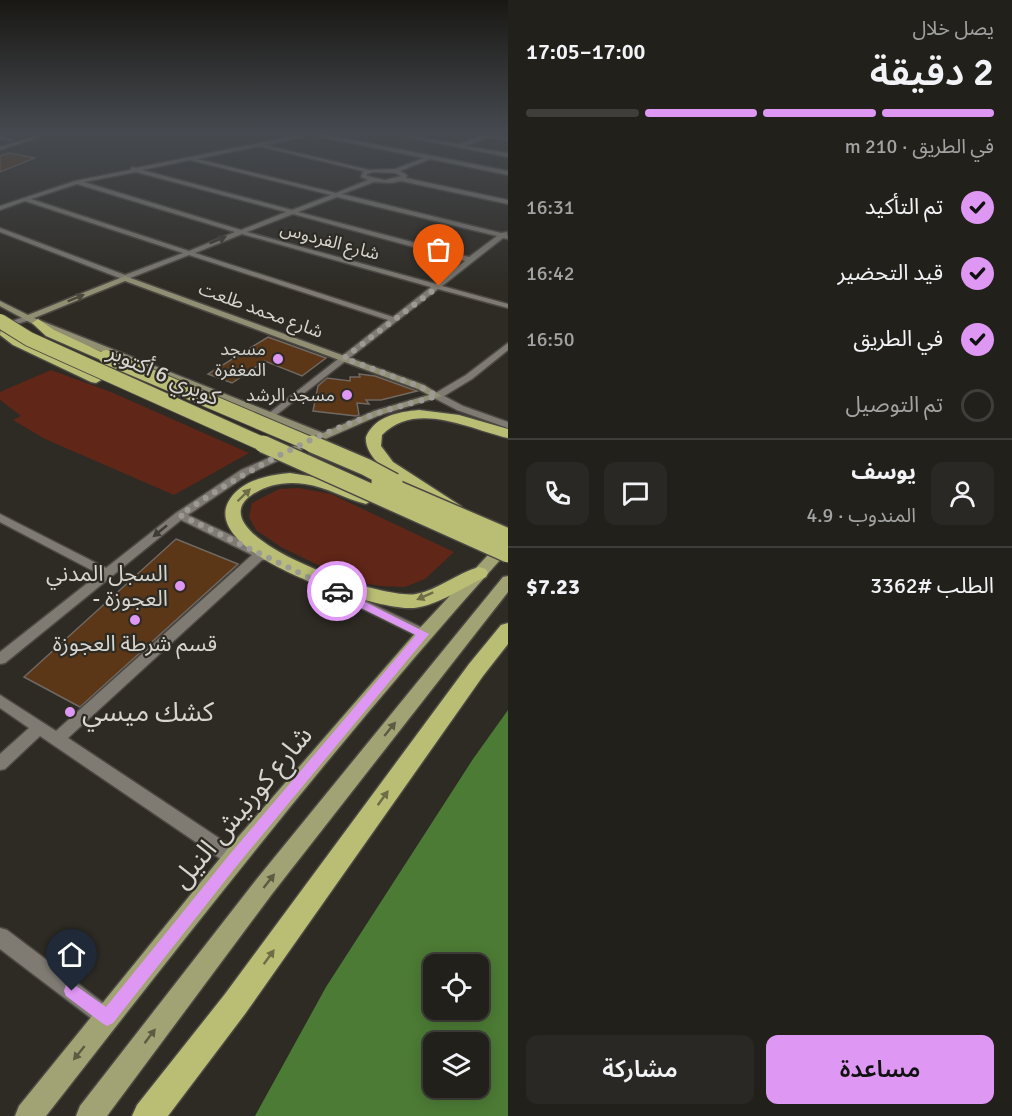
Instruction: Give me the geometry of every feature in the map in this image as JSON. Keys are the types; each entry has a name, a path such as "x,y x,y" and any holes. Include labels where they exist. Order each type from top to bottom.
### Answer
{"highway":[{"name":"كوبري 6 أكتوبر","path":"0,311 60,345 423,501 508,554"},
{"path":"32,321 50,333 366,467 409,490 423,501"},
{"path":"0,326 7,336 16,342 96,380 274,459 351,489 381,496"},
{"name":"كوبري 6 أكتوبر","path":"0,326 381,496 464,526 508,537"},
{"path":"464,526 387,465 373,447 376,432 392,420 416,415 445,416 508,434"},
{"path":"464,526 397,512 331,484 311,478 291,477 255,486 242,495 234,506 232,519 238,531 256,549 339,587 394,602 416,601 478,573"},
{"path":"148,1116 235,1004 476,670 508,630"}],"main road":[{"name":"شارع كورنيش النيل","path":"29,1116 234,858 424,634 508,542"},
{"path":"90,1116 264,887 508,581"}],"street":[{"path":"0,208 67,185"},
{"name":"شارع الفردوس","path":"87,185 240,232 508,306"},
{"path":"191,185 471,260"},
{"path":"295,185 506,234"},
{"path":"0,326 32,321 125,278 360,185"},
{"path":"430,185 508,202"},
{"path":"24,199 395,320"},
{"name":"شارع محمد طلعت","path":"0,230 421,387 460,408 508,425"},
{"path":"271,416 506,234"},
{"path":"0,303 32,321 322,436"},
{"path":"0,326 280,456"},
{"path":"0,659 180,515 237,477 376,413 437,396 469,377 508,346"},
{"path":"180,515 256,549 424,634"},
{"path":"0,517 107,573"},
{"path":"57,739 256,549"},
{"path":"0,700 234,858"},
{"path":"0,764 40,727"},
{"path":"0,937 107,1018"}],"shaded area":[{"path":"51,370 111,392 249,453 174,495 45,439 13,420 21,416 0,400 0,392"},
{"path":"299,488 331,494 454,552 425,579 405,587 353,582 281,547 256,530 249,517 252,503 279,489"},
{"path":"508,710 508,1116 255,1116 326,987 473,759"}],"building":[{"name":"مسجد المغفرة","path":"268,337 326,358 302,376 265,361 232,383 208,374"},
{"name":"مسجد الرشد","path":"359,374 375,376 417,391 381,400 366,400 369,404 357,403 359,415 356,416 313,411 318,386 327,378 350,381 350,377 360,377"},
{"name":"قسم شرطة العجوزة","path":"176,539 238,564 80,707 24,677"}],"way so far":[{"path":"337,591 180,515 245,472 346,425 376,413 437,396 421,387 344,358 439,286"}],"place":[{"name":"مسجد المغفرة","path":"278,359"},
{"name":"مسجد الرشد","path":"347,395"},
{"name":"السجل المدني - العجوزة","path":"180,586"},
{"name":"قسم شرطة العجوزة","path":"135,620"},
{"name":"كشك ميسي","path":"70,712"}],"route":[{"path":"72,991 107,1018 234,858 424,634 337,591"}]}
